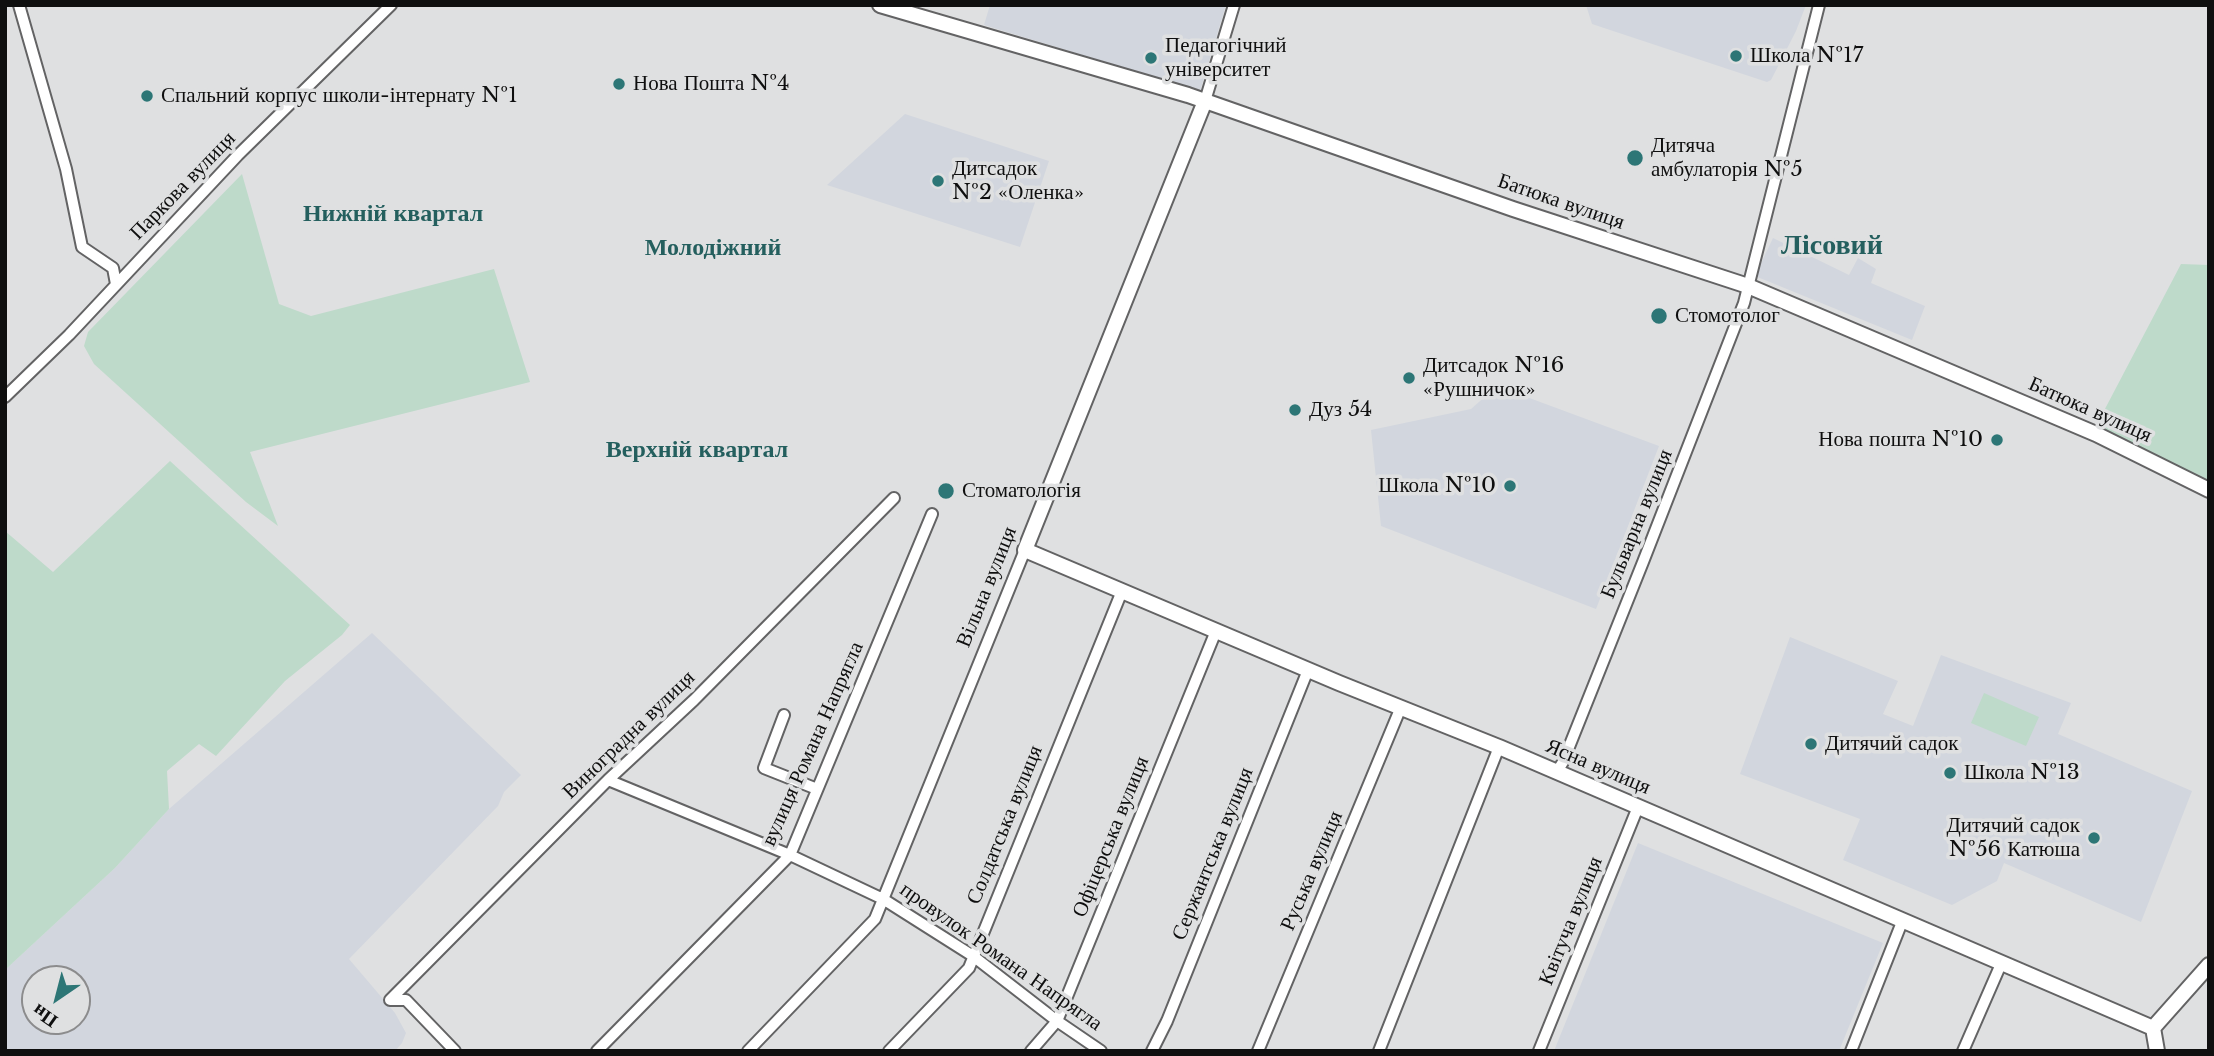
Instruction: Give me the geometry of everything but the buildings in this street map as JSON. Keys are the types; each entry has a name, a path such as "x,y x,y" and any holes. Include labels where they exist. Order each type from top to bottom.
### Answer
{"street":[{"path":"19,5 66,169 82,247 113,268 116,284"},
{"name":"Паркова вулиця","path":"5,397 69,335 238,155 391,5"},
{"name":"Батюка вулиця","path":"880,5 1205,101 1502,205 1748,286 2096,434 2209,490"},
{"path":"1205,101 1234,5"},
{"name":"Бульварна вулиця","path":"1556,773 1567,752 1724,360 1744,303 1819,5"},
{"name":"Вільна вулиця","path":"748,1051 875,919 1205,101"},
{"name":"Виноградна вулиця","path":"455,1051 406,1000 390,1000 894,498"},
{"name":"вулиця Романа Напрягла","path":"597,1051 790,855 932,514"},
{"name":"Ясна вулиця","path":"1024,550 1499,747 2153,1028"},
{"name":"Солдатська вулиця","path":"889,1051 969,968 1122,591"},
{"name":"Офіцерська вулиця","path":"1031,1051 1057,1021 1216,631"},
{"name":"Сержантська вулиця","path":"1152,1051 1167,1021 1308,670"},
{"name":"Руська вулиця","path":"1258,1051 1401,707"},
{"path":"784,715 764,768 817,789"},
{"path":"1379,1051 1499,747"},
{"name":"провулок Романа Напрягла","path":"608,780 790,855 883,899 973,956 1057,1021 1101,1051"},
{"name":"Квітуча вулиця","path":"1539,1051 1638,807"},
{"path":"1851,1051 1902,922"},
{"path":"1963,1051 2001,964"},
{"path":"2157,1051 2153,1028 2209,965"}],"shaded area":[{"name":"Педагогічний університет","path":"990,5 1226,5 1200,91 984,25"},
{"name":"Школа №17","path":"1586,5 1806,5 1796,31 1771,80 1767,82 1592,24"},
{"name":"Дитсадок №2 «Оленка»","path":"905,114 1049,161 1020,247 827,185"},
{"path":"1773,238 1849,275 1858,258 1876,269 1871,283 1925,306 1912,340 1755,276"},
{"name":"Школа №10","path":"1497,386 1659,446 1596,609 1381,526 1371,430 1471,409"},
{"path":"372,633 521,775 504,792 498,806 349,959 395,1013 406,1033 395,1051 5,1051 5,970 115,868 169,809"},
{"path":"1790,637 1898,681 1883,714 1913,726 1941,655 2071,703 2058,734 2192,791 2141,922 2004,863 1997,881 1952,905 1843,860 1860,819 1740,774"},
{"path":"1638,843 1883,943 1839,1051 1554,1051"}],"green space":[{"path":"242,174 279,304 311,316 494,269 530,382 250,452 278,526 246,502 94,364 84,346 88,332"},
{"path":"2181,264 2209,265 2209,482 2096,426"},
{"path":"170,461 350,625 342,635 285,681 216,756 199,744 167,771 169,809 115,868 5,970 5,531 53,572"},
{"path":"1984,693 2039,717 2026,746 1971,723"}],"place":[{"name":"Школа №17","path":"1736,56"},
{"name":"Педагогічний університет","path":"1151,58"},
{"name":"Нова Пошта №4","path":"619,84"},
{"name":"Спальний корпус школи-інтернату №1","path":"147,96"},
{"name":"Дитяча амбулаторія №5","path":"1635,158"},
{"name":"Дитсадок №2 «Оленка»","path":"938,181"},
{"name":"Стомотолог","path":"1659,316"},
{"name":"Дитсадок №16 «Рушничок»","path":"1409,378"},
{"name":"Дуз 54","path":"1295,410"},
{"name":"Нова пошта №10","path":"1997,440"},
{"name":"Школа №10","path":"1510,486"},
{"name":"Стоматологія","path":"946,491"},
{"name":"Дитячий садок","path":"1811,744"},
{"name":"Школа №13","path":"1950,773"},
{"name":"Дитячий садок №56 Катюша","path":"2094,838"}],"district":[{"name":"Нижній квартал","path":"393,214"},
{"name":"Лісовий","path":"1832,246"},
{"name":"Молодіжний","path":"713,248"},
{"name":"Верхній квартал","path":"697,450"}]}
